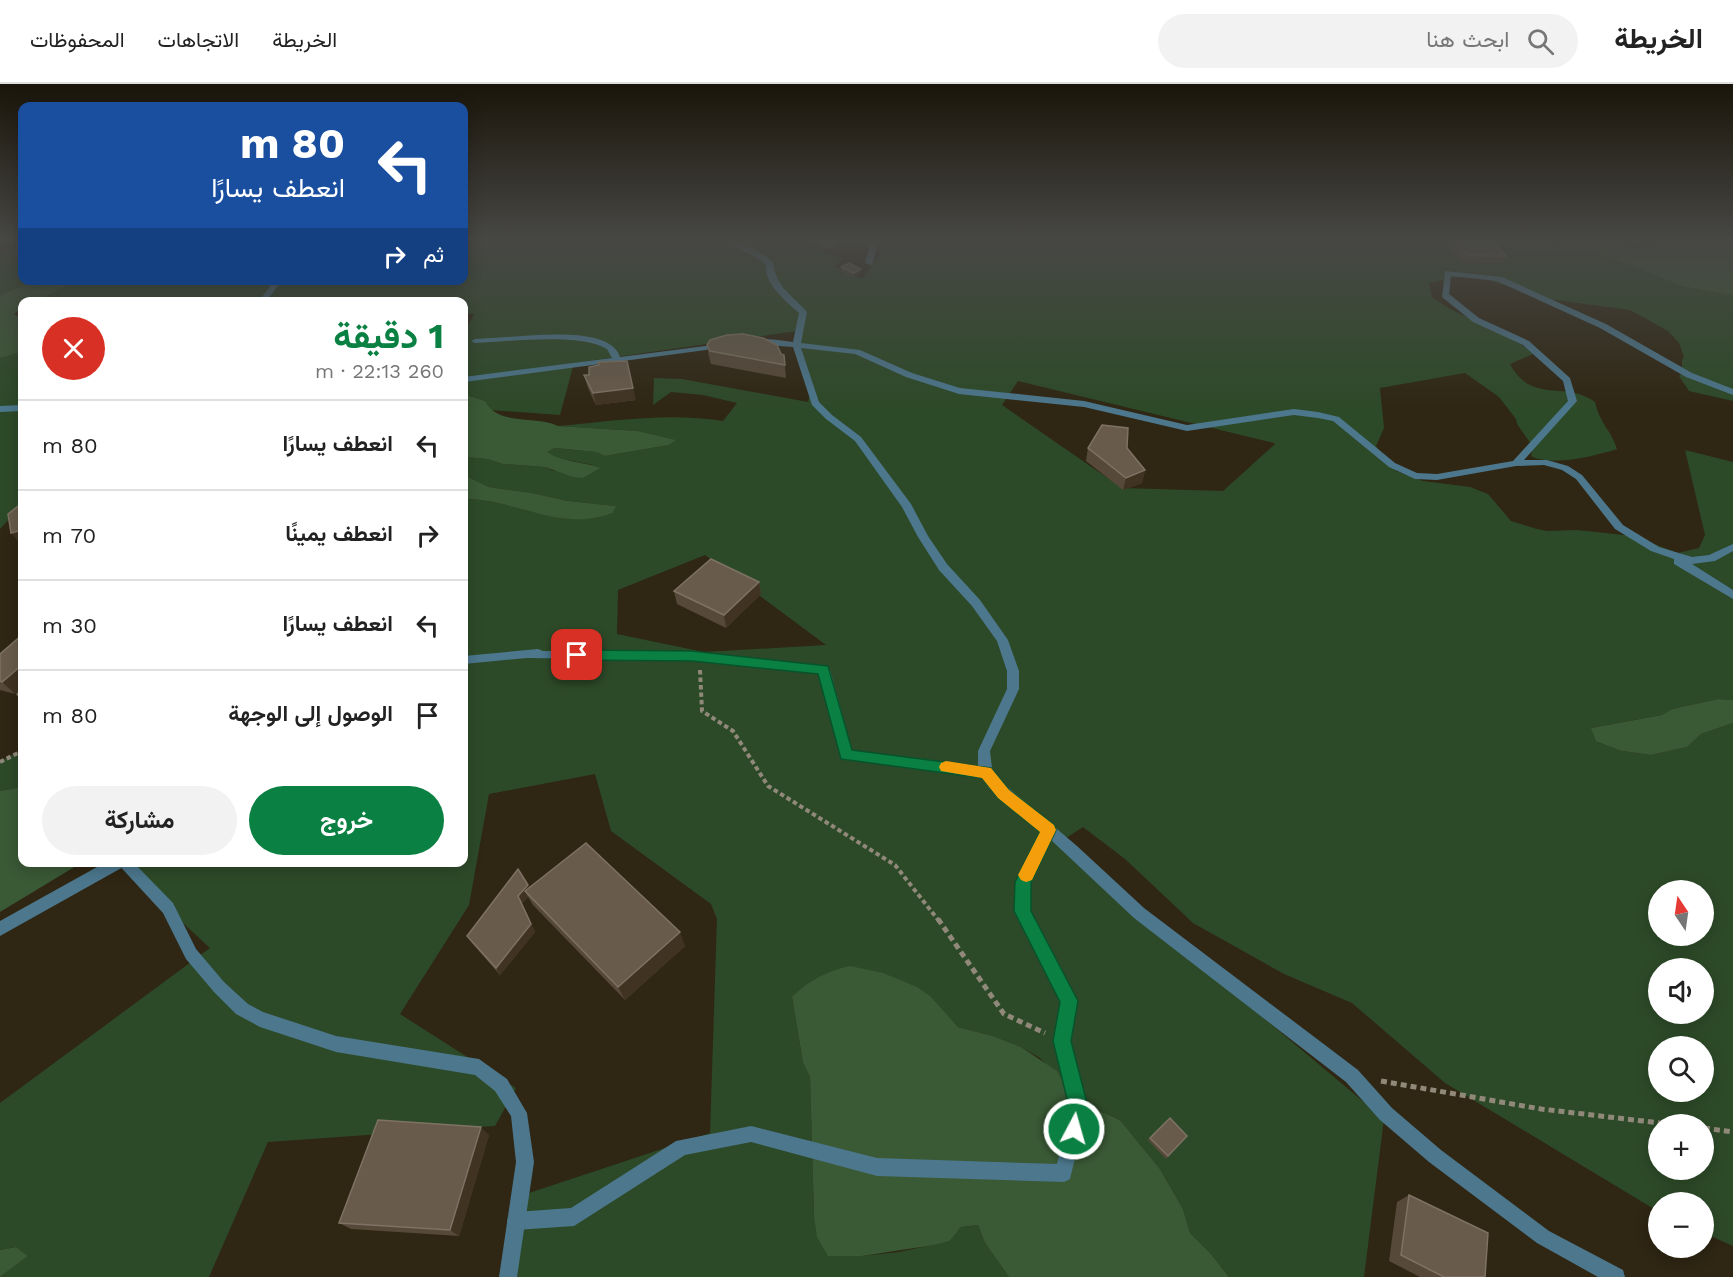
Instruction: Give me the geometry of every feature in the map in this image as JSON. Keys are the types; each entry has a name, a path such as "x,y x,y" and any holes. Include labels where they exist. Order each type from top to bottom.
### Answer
{"street":[{"path":"788,297 803,312 799,324 800,337 796,345 815,403 858,439 907,506 923,537 943,567 976,603 1002,640 1013,671 1013,689 984,751 983,762 986,772 1004,794 1049,830 1139,913 1352,1076 1386,1114 1444,1163 1543,1238 1616,1277"},
{"path":"1446,297 1476,321 1526,343 1567,380 1573,401 1516,463"},
{"path":"1538,297 1603,327 1689,375 1733,392"},
{"path":"475,341 558,339 596,341 611,348 616,359"},
{"path":"468,379 737,344 772,342 857,352 909,375 959,391 1084,404 1187,428 1294,412 1318,415 1336,419 1392,465 1415,476 1437,477 1516,463 1544,462 1572,472 1579,477 1619,527 1733,596"},
{"path":"0,409 18,407"},
{"path":"1668,555 1692,561 1703,560 1733,547"},
{"path":"530,655 589,645"},
{"path":"468,660 530,655 699,657 824,670 847,755 986,772"},
{"path":"516,1221 573,1216 682,1147 751,1134 877,1167 1064,1173 1078,1107 1062,1041 1069,1001 1023,911 1023,882 1049,830"},
{"path":"0,928 112,867"},
{"path":"126,867 168,908 191,954 242,1010 336,1044 479,1068 501,1084 519,1113 525,1162 508,1277"}],"path":[{"path":"699,657 702,711 733,731 768,786 895,865 930,908 1004,1014 1062,1041"},
{"path":"0,762 18,753"},
{"path":"1352,1076 1541,1109 1648,1122"},
{"path":"1714,1129 1733,1132"}],"green space":[{"path":"0,297 46,297 18,297 18,311 14,314 18,316 18,353 0,358"},
{"path":"45,297 268,297 268,297"},
{"path":"272,297 1432,297 1457,312 1510,337 1533,354 1510,364 1519,377 1528,384 1573,393 1595,402 1617,449 1585,457 1550,461 1531,456 1533,447 1499,397 1465,373 1380,388 1384,428 1376,446 1396,471 1423,481 1470,487 1488,494 1511,521 1537,529 1577,530 1633,536 1678,553 1699,548 1705,535 1685,450 1733,462 1733,700 1718,699 1672,709 1662,715 1591,728 1622,751 1651,755 1687,747 1701,734 1733,723 1733,1246 1714,1237 1714,1192 1648,1192 1648,1205 1445,1083 1352,1003 1284,974 1193,923 1125,859 1083,827 1057,844 1384,1119 1364,1277 1229,1277 1190,1233 1183,1209 1160,1169 1120,1120 1084,1104 1040,1058 1021,1047 993,1036 958,1027 944,1013 792,997 803,1063 810,1077 814,1216 862,1256 899,1252 950,1241 961,1227 978,1225 985,1243 1009,1277 506,1277 507,1220 514,1198 710,1133 717,919 711,904 611,831 595,774 489,794 469,905 400,1014 516,1088 495,1126 268,1142 209,1277 0,1277 28,1256 16,1247 0,1250 0,1103 210,948 122,867 468,867 468,499 483,500 574,519 593,518 613,513 615,506 568,501 489,487 468,477 468,457 487,459 503,464 545,467 554,471 593,465 552,457 546,452 555,448 596,452 605,456 669,445 675,440 638,431 558,426 661,417 723,421 737,403 703,395 671,392 653,405 654,378 682,379 808,402 810,392 797,331 574,363 560,415 490,410 485,401 468,395 468,325 474,314 468,313 468,297","holes":["1018,381 1274,443 1223,491 1122,488 1002,405","705,555 826,645 704,652 617,634 618,590"]},
{"path":"1541,297 1733,297 1733,401 1689,391 1679,376 1682,373 1684,357 1679,343 1668,331 1630,310"},
{"path":"18,353 18,513 13,515 0,529 0,358"},
{"path":"468,395 485,401 491,409 508,417 558,426 638,431 676,440 669,445 605,456 596,452 555,448 547,452 600,468 583,478 573,477 545,467 503,464 487,459 468,457"},
{"path":"468,477 489,487 568,501 616,506 613,513 593,518 574,519 538,514 483,500 468,499"},
{"path":"1718,699 1733,700 1733,723 1701,734 1687,747 1651,755 1622,751 1596,741 1591,728 1662,715 1672,709"},
{"path":"18,752 18,788 0,791 0,761"},
{"path":"18,788 18,867 74,867 0,912 0,791"},
{"path":"850,966 883,973 917,987 930,996 958,1027 993,1036 1021,1047 1057,1071 1067,1087 1084,1104 1120,1120 1160,1169 1183,1209 1190,1233 1229,1277 1009,1277 985,1243 978,1225 961,1227 950,1241 934,1245 862,1256 828,1256 817,1237 814,1216 810,1077 803,1063 792,997 819,977"},
{"path":"16,1247 28,1256 0,1277 0,1250"}],"building":[{"path":"743,334 763,338 777,345 781,354 784,355 785,365 710,351 707,345 710,340 727,335"},
{"path":"627,361 633,388 593,393 584,375 589,375 589,367 599,365 598,362"},
{"path":"1102,425 1128,428 1127,448 1145,470 1126,478 1088,448"},
{"path":"18,506 18,531 11,533 8,514"},
{"path":"711,559 759,582 724,615 674,591"},
{"path":"18,638 18,668 2,682 0,681 0,654"},
{"path":"586,843 680,932 618,987 525,891"},
{"path":"518,869 528,885 518,896 531,924 496,968 467,936"},
{"path":"1170,1118 1187,1136 1168,1156 1150,1138"},
{"path":"378,1120 481,1127 450,1230 339,1223"},
{"path":"1409,1195 1488,1233 1485,1277 1444,1277 1401,1255"}],"slow traffic":[{"path":"946,767 986,772 1004,794 1049,830 1026,875"}],"route":[{"path":"577,655 692,656 824,670 847,755 986,772 1004,794 1049,830 1023,882 1023,911 1069,1001 1062,1041 1078,1107 1074,1129"}]}
